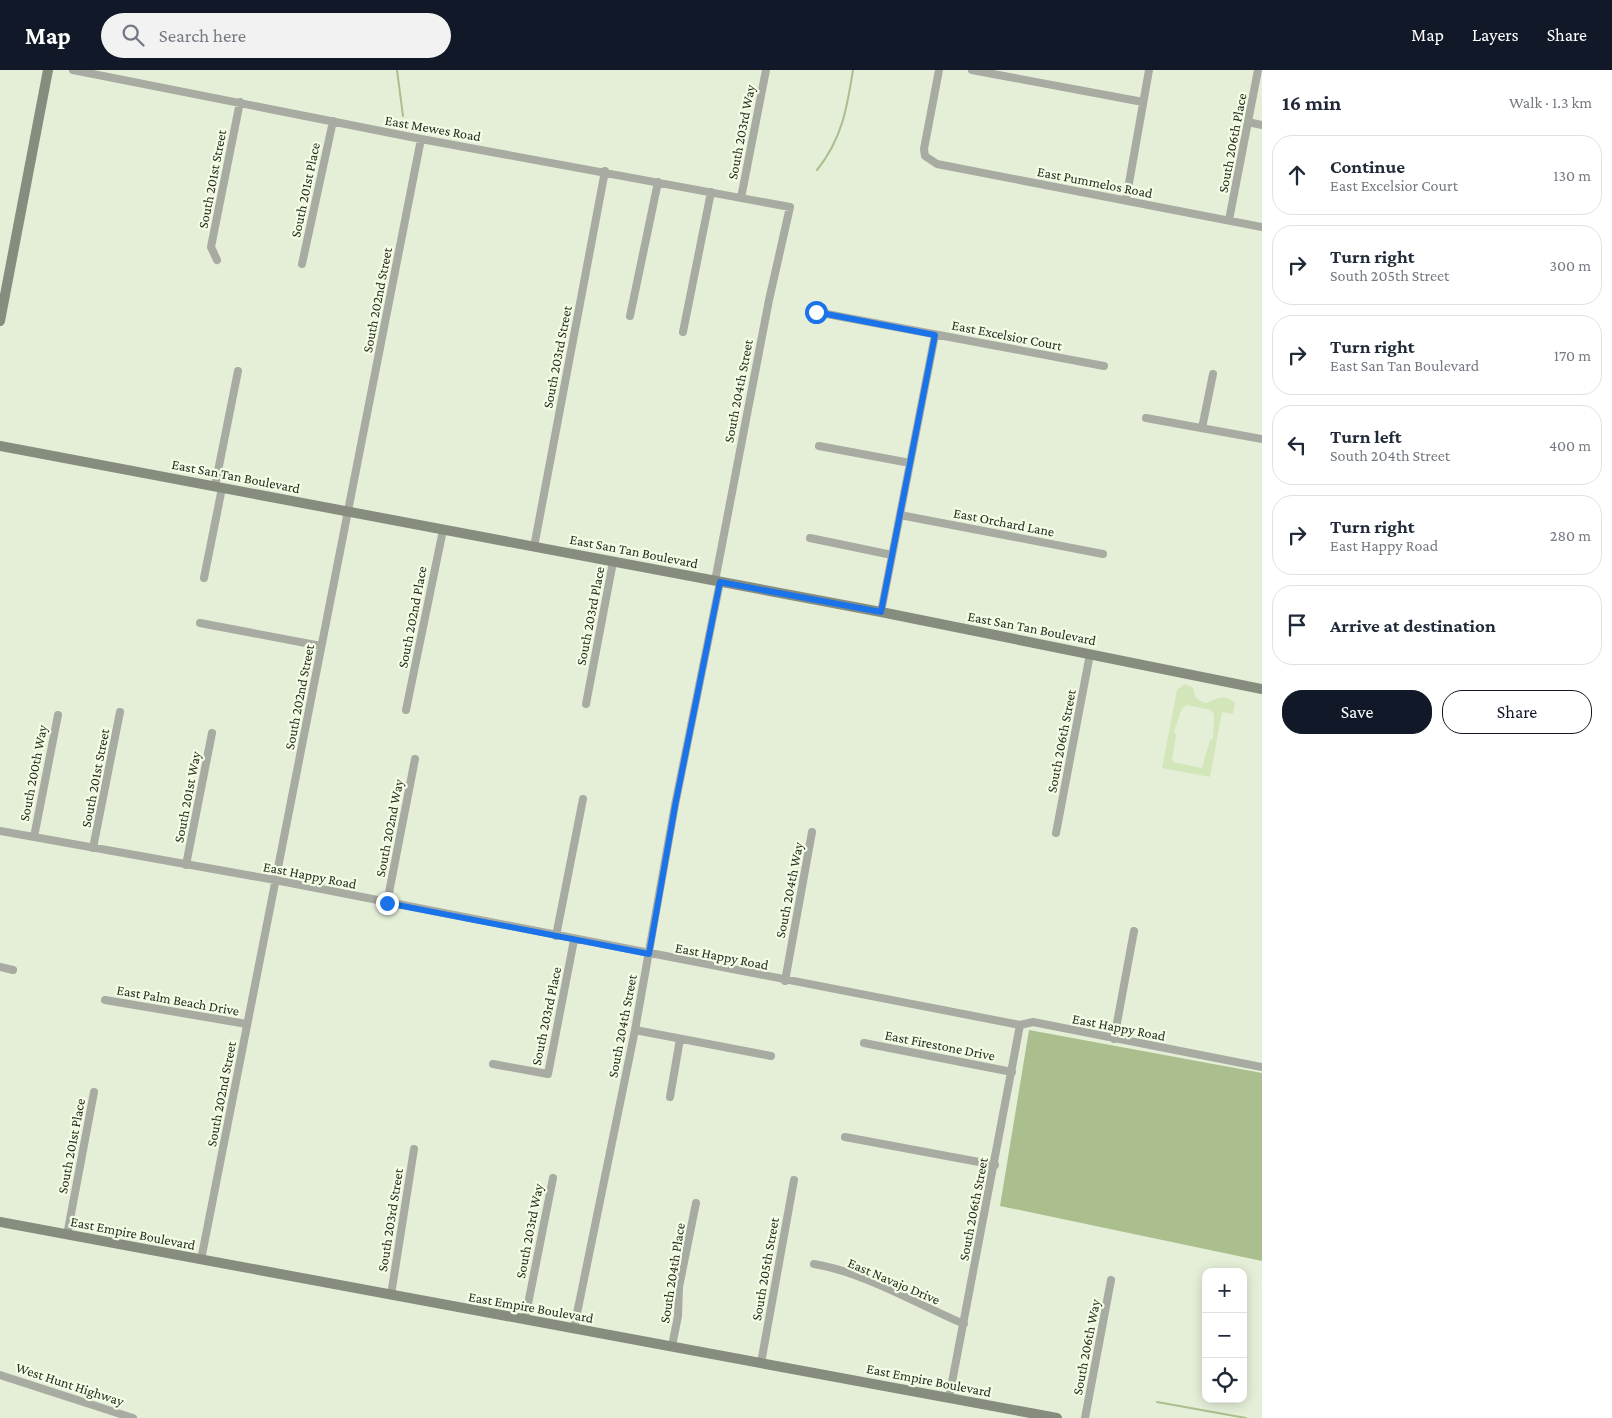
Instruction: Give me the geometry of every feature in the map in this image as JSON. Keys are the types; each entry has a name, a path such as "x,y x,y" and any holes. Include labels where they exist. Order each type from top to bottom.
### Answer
{"main road":[{"path":"0,321 48,70"},
{"name":"East San Tan Boulevard","path":"0,446 881,612 1262,690"},
{"name":"East Empire Boulevard","path":"0,1222 1057,1418"}],"street":[{"name":"East Mewes Road","path":"73,70 421,139 605,171 790,207"},
{"name":"South 203rd Way","path":"741,198 766,70"},
{"name":"East Pummelos Road","path":"939,70 924,149 925,156 937,164 1262,227"},
{"path":"972,70 1144,102"},
{"path":"1126,200 1149,70"},
{"name":"South 206th Place","path":"1229,220 1258,70"},
{"name":"South 201st Street","path":"217,260 211,247 240,102"},
{"name":"South 201st Place","path":"302,264 332,121"},
{"path":"1248,122 1262,125"},
{"name":"South 202nd Street","path":"201,1260 421,139"},
{"name":"South 203rd Street","path":"534,547 605,171"},
{"path":"630,316 658,182"},
{"path":"683,332 711,192"},
{"name":"South 204th Street","path":"574,1328 635,1030 760,347 790,207"},
{"name":"East Excelsior Court","path":"816,312 1104,366"},
{"path":"881,612 935,335"},
{"path":"204,578 238,371"},
{"path":"1202,428 1213,374"},
{"path":"1146,418 1262,439"},
{"path":"819,446 910,463"},
{"name":"East Orchard Lane","path":"900,515 1103,554"},
{"name":"South 202nd Place","path":"406,710 443,530"},
{"path":"810,538 892,555"},
{"name":"South 203rd Place","path":"586,704 613,562"},
{"path":"200,623 321,646"},
{"name":"South 206th Street","path":"1056,833 1090,654"},
{"name":"South 201st Street","path":"94,848 120,712"},
{"name":"South 200th Way","path":"34,837 58,715"},
{"name":"South 201st Way","path":"186,865 212,733"},
{"name":"South 202nd Way","path":"387,903 415,759"},
{"path":"556,936 583,799"},
{"name":"East Happy Road","path":"0,831 275,880 574,940 1020,1025 1034,1022 1262,1067"},
{"name":"South 204th Way","path":"785,981 812,832"},
{"path":"1114,1039 1134,930"},
{"name":"South 203rd Place","path":"493,1064 548,1074 574,940"},
{"path":"0,967 13,970"},
{"name":"East Palm Beach Drive","path":"105,1000 247,1024"},
{"name":"South 206th Street","path":"949,1398 995,1165 1020,1025"},
{"path":"635,1030 771,1056"},
{"path":"670,1097 680,1039"},
{"name":"East Firestone Drive","path":"864,1043 1012,1072"},
{"name":"South 201st Place","path":"67,1234 94,1092"},
{"path":"845,1137 995,1165"},
{"name":"South 203rd Street","path":"391,1295 414,1149"},
{"name":"South 203rd Way","path":"525,1319 553,1178"},
{"name":"South 205th Street","path":"761,1363 794,1180"},
{"name":"South 204th Place","path":"672,1346 678,1316 679,1288 696,1203"},
{"name":"East Navajo Drive","path":"814,1264 829,1267 875,1285 964,1324"},
{"name":"South 206th Way","path":"1085,1418 1111,1280"},
{"name":"West Hunt Highway","path":"0,1375 133,1418"}],"shaded area":[{"path":"1185,684 1193,688 1200,701 1206,703 1227,698 1235,703 1233,714 1222,712 1210,777 1162,768 1177,690","holes":["1187,705 1211,710 1214,715 1213,739 1210,740 1202,768 1173,762 1176,735 1174,731 1182,708"]},
{"path":"1029,1030 1262,1073 1262,1261 1000,1206"}],"waterway":[{"path":"397,70 403,116"},
{"path":"817,170 838,135 846,110 853,70"},
{"path":"1157,1402 1246,1418"}],"route":[{"path":"387,903 649,954 675,806 692,732 720,582 881,612 935,335 816,312"}]}
